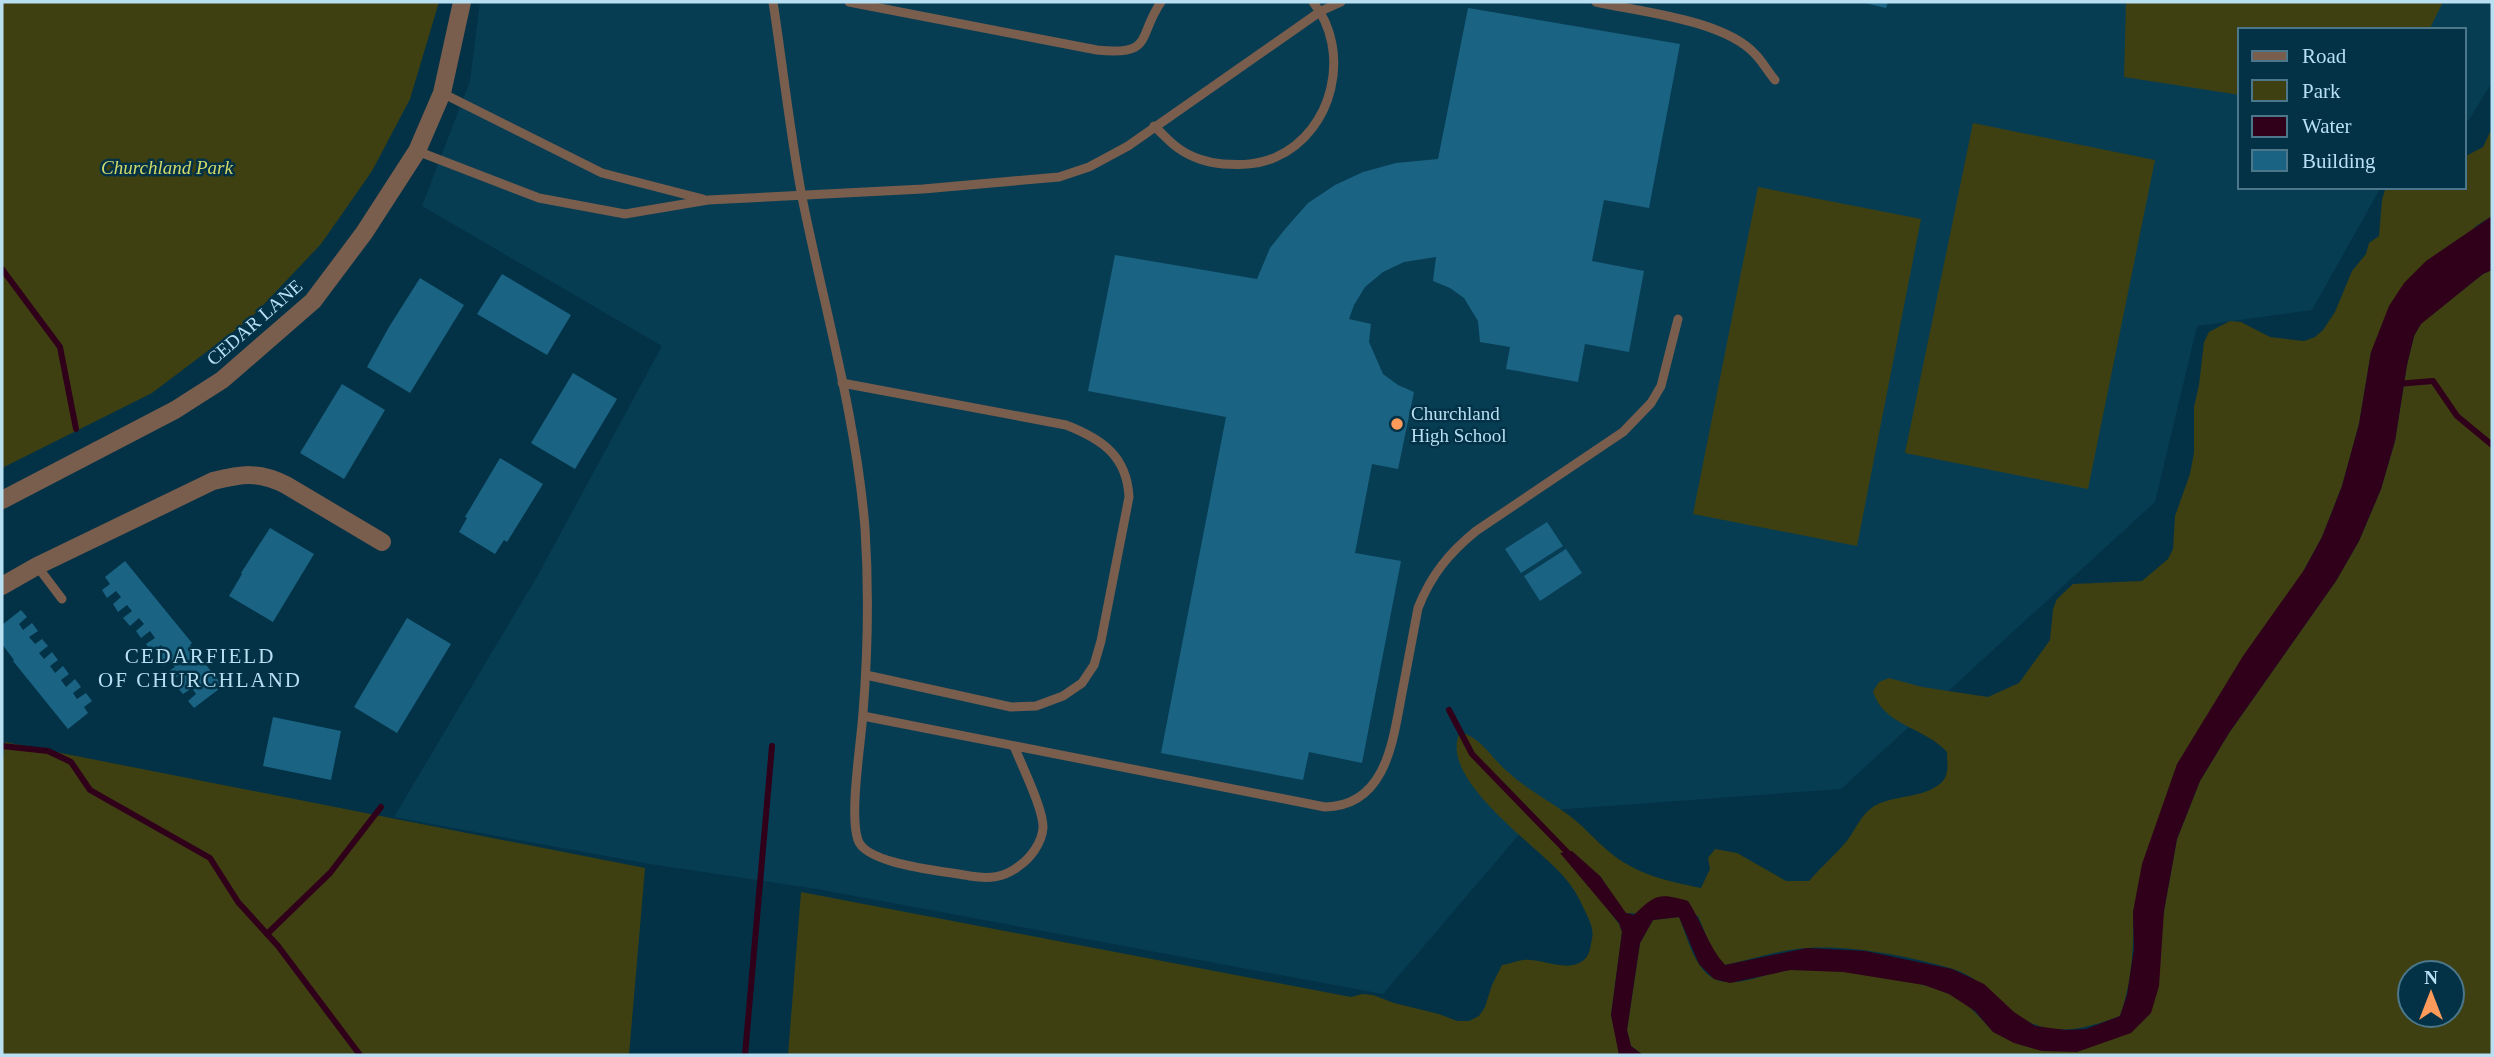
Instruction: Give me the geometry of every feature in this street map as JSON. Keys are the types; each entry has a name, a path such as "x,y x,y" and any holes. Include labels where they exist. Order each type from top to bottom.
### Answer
{"street":[{"name":"CEDAR LANE","path":"2,500 175,410 222,380 313,301 364,233 417,151 442,93 462,2"},
{"path":"2,586 37,566 213,481 242,474 279,481 382,542"}],"lane":[{"path":"773,2 802,196 842,383 860,483 868,570 866,675 855,826 858,844 870,854 886,860 985,878 1007,875 1026,862 1038,845 1043,827 1041,813 1014,746"},
{"path":"849,2 1118,52 1133,49 1142,43 1161,2"},
{"path":"1154,126 1179,149 1210,163 1243,166 1276,157 1304,138 1324,111 1334,79 1333,46 1321,11 1313,2"},
{"path":"417,151 539,198 625,214 708,200 991,185 1059,177 1089,167 1118,151 1321,11 1341,2"},
{"path":"1596,2 1695,23 1728,33 1755,53 1775,80"},
{"path":"442,93 602,173 708,200"},
{"path":"863,716 1325,807 1339,806 1355,800 1375,782 1390,755 1418,608 1427,585 1456,548 1476,531 1623,432 1641,414 1661,386 1678,319"},
{"path":"842,383 1066,425 1089,434 1110,452 1123,464 1129,480 1129,497 1101,641 1094,666 1082,683 1063,696 1036,706 1011,707 866,675"},
{"path":"37,566 62,599"}],"shaded area":[{"name":"Churchland High School","path":"480,2 2492,2 2492,82 2466,121 2466,28 2238,28 2238,189 2380,189 2312,310 2197,326 2155,502 1841,789 1539,811 1383,994 817,889 650,864 394,817 538,575 662,346 422,206 470,81"}],"green space":[{"name":"Churchland Park","path":"2,2 439,2 410,99 372,171 321,244 250,319 152,393 2,468"},
{"path":"2126,2 2443,2 2430,28 2238,28 2238,95 2124,77"},
{"path":"1973,123 2155,160 2088,489 1905,453"},
{"path":"2492,128 2492,216 2476,226 2371,352 2359,424 2342,486 2322,537 2133,912 2131,965 2120,1016 2066,1030 2040,1026 2014,1013 1969,976 1950,968 1879,952 1798,949 1725,965 1713,952 1698,916 1625,913 1600,876 1592,889 1619,924 1622,932 1611,1015 1620,1055 788,1055 801,892 1351,997 1373,995 1457,1021 1469,1021 1479,1016 1485,1007 1502,965 1530,960 1575,965 1588,955 1592,932 1581,903 1568,881 1493,810 1476,790 1463,770 1457,750 1460,732 1475,739 1517,779 1575,820 1617,858 1640,871 1701,888 1710,869 1708,858 1715,849 1737,853 1786,881 1809,881 1847,841 1872,807 1927,791 1941,783 1946,776 1947,752 1928,737 1885,712 1873,691 1879,682 1889,678 1922,687 1988,697 2019,683 2050,640 2053,609 2057,599 2073,584 2142,581 2168,559 2173,549 2175,516 2190,474 2194,453 2194,407 2204,342 2209,332 2230,321 2241,322 2270,337 2304,341 2315,337 2335,312 2352,271 2366,254 2369,243 2379,236 2385,189 2466,189 2466,156 2483,147"},
{"path":"1758,187 1921,219 1857,546 1693,514"},
{"path":"2492,270 2492,1055 1643,1055 1631,1046 1627,1030 1640,943 1653,920 1679,917 1697,962 1709,976 1717,980 1744,981 1791,970 1826,970 1871,975 1916,983 1949,994 1968,1006 1993,1032 2131,1033 2164,911 2177,839 2200,781 2229,733 2336,581 2359,541 2381,489 2395,441 2407,365 2414,336 2421,323 2483,274"},
{"path":"5,742 645,868 629,1055 2,1055 2,767"}],"water":[{"path":"2492,216 2492,270 2483,274 2421,324 2414,336 2395,441 2381,489 2359,541 2336,581 2229,733 2200,781 2177,839 2164,911 2159,986 2151,1013 2131,1033 2077,1052 2042,1051 2014,1043 1993,1032 1975,1011 1949,994 1924,985 1843,972 1790,970 1730,983 1714,979 1699,964 1679,917 1653,920 1640,943 1627,1030 1631,1046 1643,1055 1619,1055 1611,1015 1622,932 1619,923 1560,853 1572,851 1600,876 1626,913 1634,915 1658,897 1688,901 1725,965 1807,948 1865,951 1952,969 1984,984 2014,1012 2035,1026 2066,1030 2086,1029 2120,1016 2127,995 2134,949 2133,912 2142,864 2177,764 2243,656 2304,570 2322,537 2342,486 2359,424 2371,352 2389,306 2404,283 2426,261"}],"building":[{"path":"1860,2 1888,2 1886,8"},
{"path":"1468,8 1680,44 1649,208 1604,200 1592,261 1644,271 1629,352 1585,344 1578,382 1506,369 1510,347 1480,342 1478,321 1464,298 1433,281 1436,257 1404,262 1383,272 1365,287 1349,319 1371,324 1369,342 1383,374 1414,392 1398,469 1372,464 1355,553 1401,561 1362,763 1309,752 1303,780 1161,753 1226,417 1088,391 1115,255 1257,279 1270,248 1286,228 1308,203 1335,185 1363,172 1396,163 1438,159"},
{"path":"502,274 571,315 547,355 477,314"},
{"path":"420,278 464,305 410,393 367,367"},
{"path":"573,373 617,399 575,469 531,443"},
{"path":"342,384 385,410 344,479 300,453"},
{"path":"500,458 543,484 507,542 504,540 495,554 459,532"},
{"path":"1547,522 1563,546 1521,573 1505,549"},
{"path":"270,528 314,554 273,622 229,596"},
{"path":"1566,549 1582,573 1540,601 1524,576"},
{"path":"125,561 192,643 190,645 223,686 194,708 188,701 196,694 192,688 183,694 177,687 185,680 181,674 172,680 166,673 175,667 170,661 163,666 157,658 165,651 161,645 152,652 146,644 155,638 150,631 141,638 136,631 144,624 139,618 130,626 123,618 132,611 127,605 118,612 113,604 121,597 116,591 107,598 102,590 110,584 105,577"},
{"path":"21,610 27,617 19,624 23,630 32,623 38,631 29,637 35,644 42,639 48,646 39,653 44,659 52,652 58,660 50,666 55,673 63,666 69,674 61,680 66,687 75,679 81,687 73,693 77,699 86,693 92,701 84,707 88,713 68,729 2,644 2,625"},
{"path":"407,618 451,644 397,733 354,707"},
{"path":"273,717 341,731 331,780 263,766"}],"waterway":[{"path":"2,269 60,347 76,429"},
{"path":"2397,384 2433,381 2457,416 2492,445"},
{"path":"1449,710 1472,754 1570,855"},
{"path":"2,746 48,751 71,762 90,790 210,858 238,902 278,946 360,1055"},
{"path":"745,1055 772,746"},
{"path":"267,934 330,873 381,807"}],"place":[{"name":"Churchland High School","path":"1397,424"}],"district":[{"name":"CEDARFIELD OF CHURCHLAND","path":"200,668"}]}
